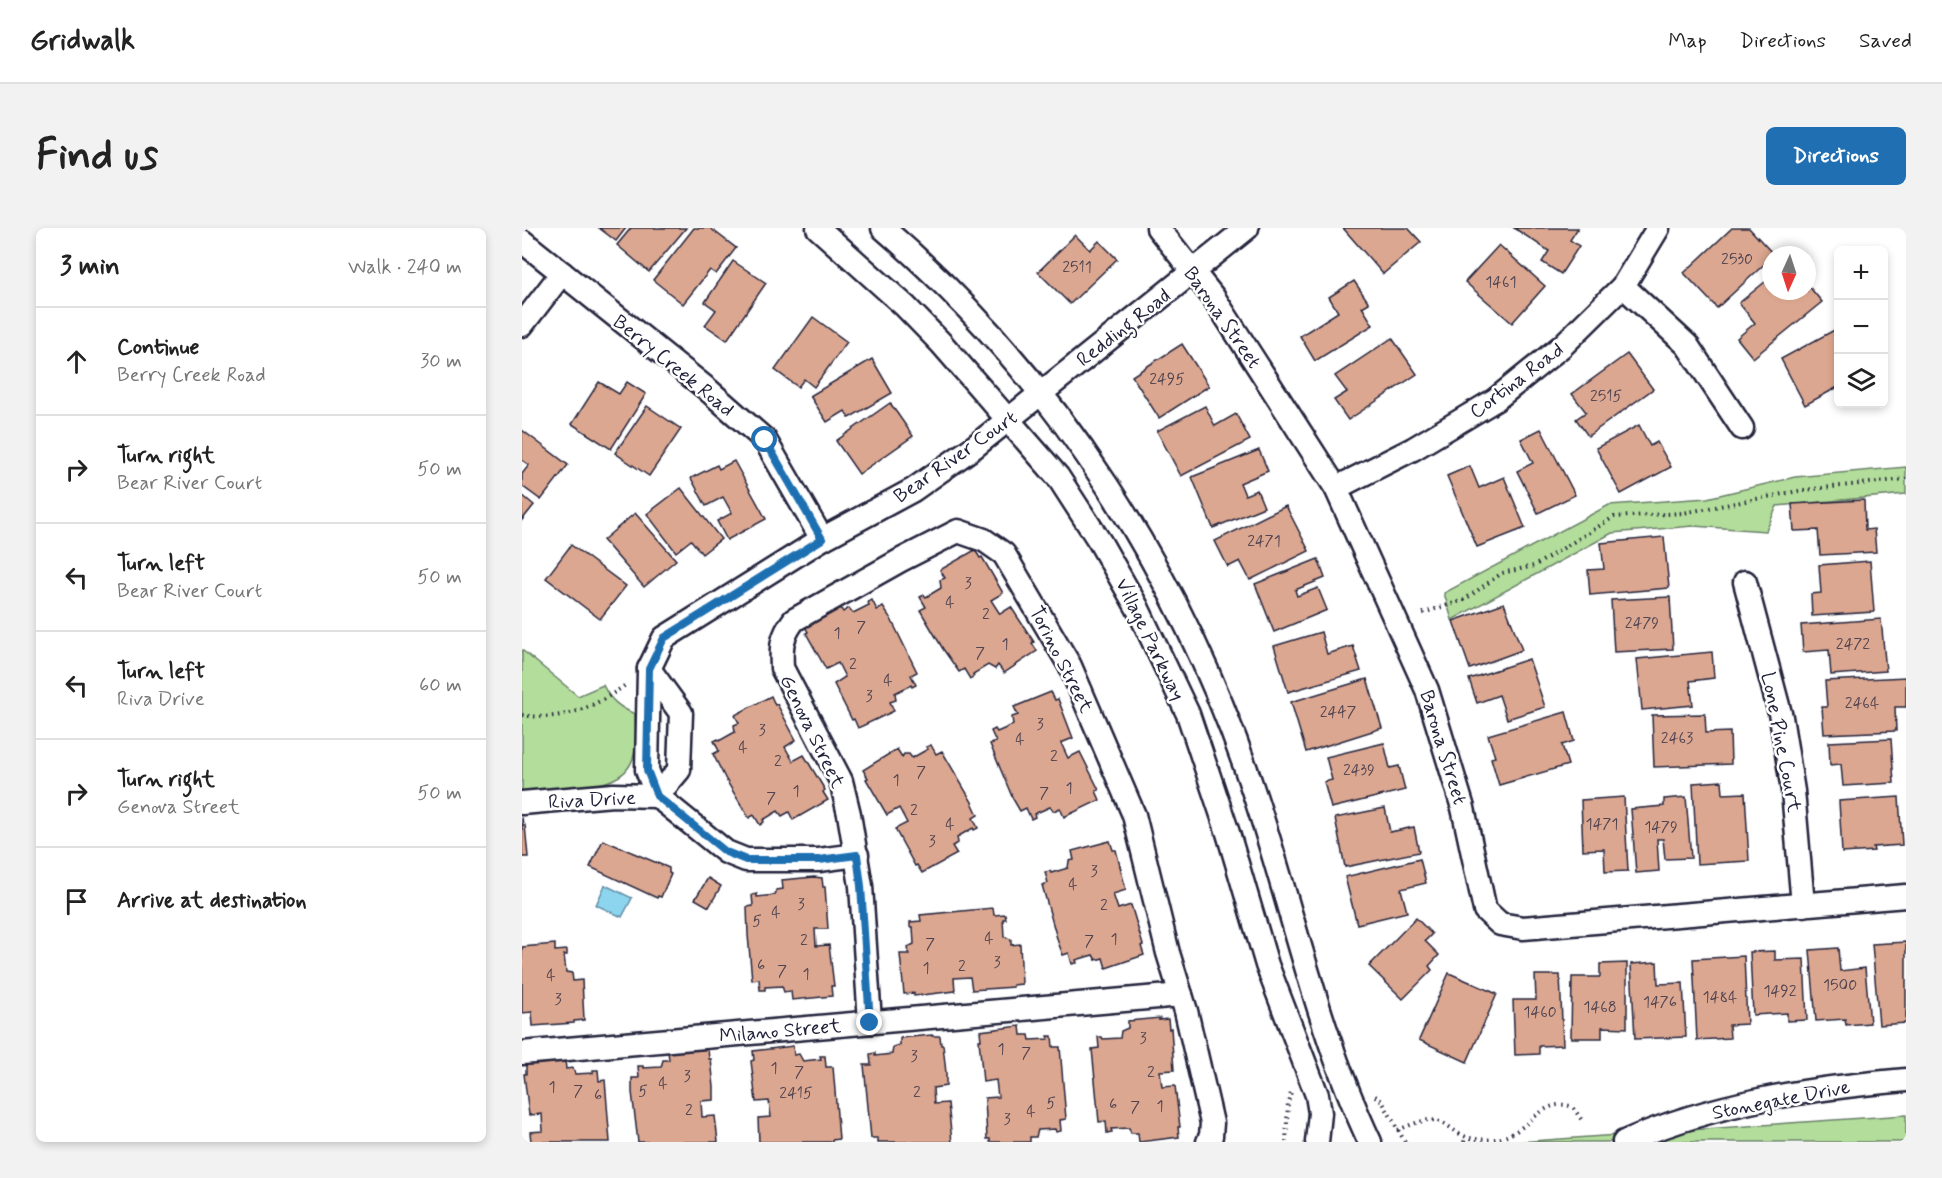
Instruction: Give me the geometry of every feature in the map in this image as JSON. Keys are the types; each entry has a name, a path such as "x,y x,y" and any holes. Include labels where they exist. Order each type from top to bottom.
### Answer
{"street":[{"name":"Village Parkway","path":"818,228 905,306 1010,420 1058,477 1100,542 1137,608 1188,714 1228,833 1267,965 1317,1095 1320,1113 1317,1142"},
{"name":"Village Parkway","path":"883,228 946,286 1002,346 1033,399 1064,423 1112,492 1150,555 1190,631 1224,708 1255,795 1331,1044 1347,1090 1370,1142"},
{"name":"Barona Street","path":"1158,228 1214,298 1336,488 1427,690 1463,808 1485,910 1500,924 1523,928 1906,896"},
{"name":"Redding Road","path":"1033,399 1247,228"},
{"name":"Cortina Road","path":"1336,488 1413,449 1496,400 1562,346 1623,286 1658,228"},
{"name":"Berry Creek Road","path":"522,241 707,389 765,440 822,539"},
{"path":"522,325 562,273"},
{"path":"1623,286 1687,345 1742,428"},
{"name":"Bear River Court","path":"657,796 647,770 649,669 664,638 822,539 913,490 1010,420 1033,399"},
{"name":"Torino Street","path":"794,620 958,531 984,540 1004,554 1070,666 1134,815 1168,954 1181,996"},
{"name":"Lone Pine Court","path":"1745,582 1781,717 1793,791 1803,905"},
{"name":"Genova Street","path":"794,620 784,633 781,649 782,668 841,781 857,855 861,886 870,1023"},
{"path":"649,669 681,713 679,770 657,796"},
{"name":"Riva Drive","path":"522,803 613,795 657,796 726,852 746,860 819,860 857,855"},
{"path":"1181,996 1212,1123 1208,1142"},
{"name":"Milano Street","path":"522,1053 1181,996"},
{"name":"Stonegate Drive","path":"1624,1142 1682,1120 1771,1097 1906,1080"}],"path":[{"path":"1423,613 1464,600 1502,573 1534,566 1614,518 1683,513 1804,490 1906,479"},
{"path":"522,715 544,716 573,713 608,698 649,669"},
{"path":"1286,1142 1291,1083"},
{"path":"1371,1093 1382,1101 1405,1142"},
{"path":"1398,1130 1419,1122 1436,1121 1445,1123 1465,1136 1481,1139 1504,1137 1524,1127 1539,1113 1558,1104 1574,1107 1583,1122"},
{"path":"1464,1142 1465,1136"}],"green space":[{"path":"1906,467 1906,494 1777,506 1766,531 1693,526 1612,533 1452,620 1444,593 1609,505 1707,498 1795,477"},
{"path":"522,650 578,696 603,685 616,703 635,714 634,756 628,768 620,776 579,788 522,791"},
{"path":"1906,1115 1906,1142 1516,1142"}],"water":[{"path":"605,885 632,898 622,917 596,905"}],"building":[{"path":"599,228 626,228 616,241"},
{"path":"631,228 686,228 649,272 617,245"},
{"path":"694,228 710,228 736,248 716,274 710,270 683,304 653,280"},
{"path":"1343,228 1408,228 1421,242 1383,274"},
{"path":"1514,228 1578,228 1570,240 1579,246 1561,274 1542,262 1549,251"},
{"path":"1732,228 1749,228 1766,246 1762,246 1762,266 1717,308 1684,273"},
{"path":"1075,235 1090,250 1099,241 1117,259 1070,304 1038,272"},
{"path":"1499,245 1545,286 1512,323 1465,282"},
{"path":"733,261 766,283 727,340 705,325 716,310 705,302"},
{"path":"1354,281 1369,303 1362,307 1373,325 1315,361 1300,336 1338,312 1329,297"},
{"path":"1762,284 1762,300 1816,300 1816,295 1822,302 1753,358 1737,338 1755,323 1739,303"},
{"path":"813,317 847,342 814,387 804,379 798,387 775,370"},
{"path":"1834,330 1834,389 1805,405 1781,359"},
{"path":"1392,338 1417,374 1348,420 1334,400 1347,392 1335,376"},
{"path":"1182,344 1209,386 1159,418 1132,376"},
{"path":"1627,354 1653,389 1588,436 1576,419 1586,412 1572,394"},
{"path":"872,359 892,393 849,418 845,411 827,422 810,396"},
{"path":"599,382 619,394 627,382 646,394 611,449 572,424"},
{"path":"890,403 913,436 859,474 836,441"},
{"path":"647,406 681,429 649,476 615,453"},
{"path":"1205,406 1215,426 1236,414 1250,440 1181,476 1157,431"},
{"path":"1639,425 1650,446 1657,442 1671,467 1621,494 1596,448"},
{"path":"1541,429 1575,495 1538,513 1517,471 1533,463 1521,439"},
{"path":"522,430 568,465 541,500 522,486 522,474 529,465 522,460"},
{"path":"1259,450 1268,471 1240,483 1245,495 1257,490 1264,507 1213,528 1192,477"},
{"path":"734,461 766,519 727,540 717,521 732,513 723,497 706,506 691,478 717,465 719,469"},
{"path":"1470,466 1479,488 1504,477 1525,528 1477,547 1447,476"},
{"path":"681,488 721,539 702,554 691,540 676,552 647,514"},
{"path":"522,495 534,505 522,520"},
{"path":"1864,500 1865,530 1874,529 1876,552 1820,555 1818,530 1794,531 1792,504"},
{"path":"1286,506 1309,551 1250,580 1240,561 1228,567 1215,541"},
{"path":"635,513 676,560 644,587 603,540"},
{"path":"1664,537 1669,588 1590,595 1588,570 1604,569 1601,543"},
{"path":"571,545 626,586 600,619 546,578"},
{"path":"975,550 980,558 982,557 1003,593 991,600 1000,614 1011,607 1034,642 1032,643 1037,651 1004,673 998,665 995,669 988,665 973,674 974,676 970,679 964,669 959,672 943,649 920,610 926,607 920,597 924,595 926,597 941,588 940,580 945,578 940,570"},
{"path":"1318,559 1325,578 1295,590 1297,596 1318,588 1327,610 1274,632 1255,584"},
{"path":"1870,561 1874,612 1812,616 1811,594 1821,593 1819,565"},
{"path":"1670,597 1673,649 1614,652 1611,600"},
{"path":"872,600 877,610 883,607 891,619 917,672 911,675 916,685 895,693 896,700 890,702 894,711 858,728 834,684 845,677 838,663 826,669 803,623 838,603 843,612 849,608 853,613 869,605 868,602"},
{"path":"1504,603 1522,650 1470,669 1453,621"},
{"path":"1881,619 1886,671 1831,675 1829,650 1803,652 1801,625"},
{"path":"1321,632 1327,654 1353,646 1361,671 1288,692 1274,646"},
{"path":"1712,652 1714,678 1690,681 1693,705 1642,710 1637,659"},
{"path":"1529,659 1545,707 1507,719 1499,695 1477,703 1469,679"},
{"path":"1906,677 1906,707 1895,707 1896,731 1824,734 1822,707 1827,707 1825,681"},
{"path":"1367,679 1382,728 1306,752 1291,702"},
{"path":"1051,692 1055,700 1058,699 1073,738 1061,743 1068,758 1080,752 1099,790 1096,791 1100,800 1064,817 1060,808 1054,811 1050,807 1034,814 1035,817 1031,819 1026,808 1020,811 1013,799 990,744 996,742 991,731 995,729 997,732 1013,725 1012,717 1018,715 1014,707"},
{"path":"771,696 796,740 785,747 793,761 804,755 825,790 823,792 828,800 793,820 789,812 782,816 778,811 763,820 764,822 760,825 754,815 749,818 726,780 713,754 719,751 714,741 718,739 719,741 735,732 734,725 739,723 735,715"},
{"path":"1566,712 1574,741 1562,745 1568,765 1499,785 1491,758 1495,757 1488,735"},
{"path":"1705,714 1706,733 1730,732 1731,764 1654,767 1652,715"},
{"path":"1891,739 1894,783 1843,786 1841,764 1830,765 1829,742"},
{"path":"1384,743 1390,768 1399,766 1405,790 1331,808 1324,782 1332,780 1326,757"},
{"path":"931,745 936,754 942,751 972,802 978,815 973,818 978,828 974,830 973,828 957,837 958,843 952,846 957,854 922,873 917,865 915,866 895,829 907,823 899,808 887,815 863,770 897,749 902,757 904,754 909,754 912,758"},
{"path":"1722,781 1723,794 1745,793 1749,861 1697,864 1693,783"},
{"path":"1624,797 1628,871 1605,872 1604,849 1583,850 1581,800"},
{"path":"1686,797 1691,858 1665,859 1663,839 1657,839 1659,871 1636,873 1631,809 1664,806 1664,799"},
{"path":"1899,797 1902,845 1873,847 1874,851 1842,853 1839,801"},
{"path":"1385,808 1390,832 1414,827 1419,852 1345,867 1335,818"},
{"path":"522,817 523,825 525,825 528,857 522,857"},
{"path":"603,840 669,868 671,874 661,897 657,898 590,867"},
{"path":"1110,841 1113,850 1116,850 1126,890 1113,894 1118,909 1131,905 1144,955 1106,968 1103,958 1096,960 1093,955 1076,960 1077,963 1072,964 1069,953 1063,955 1058,942 1042,885 1048,883 1045,872 1050,871 1051,873 1068,868 1069,861 1074,860 1072,851"},
{"path":"1420,859 1426,883 1401,889 1407,912 1357,924 1345,877"},
{"path":"708,878 721,886 709,907 695,899"},
{"path":"822,878 823,887 825,887 828,929 815,929 816,946 829,945 834,986 831,986 832,996 792,1000 791,991 784,992 782,986 765,987 765,990 760,990 759,979 752,980 748,935 747,907 753,906 752,895 757,894 757,897 775,895 776,890 783,889 782,880"},
{"path":"993,908 994,915 1005,914 1004,937 1011,939 1011,945 1020,944 1022,984 1013,985 1013,987 972,990 970,977 954,978 955,991 914,996 914,993 904,994 900,954 909,954 908,947 914,944 913,927 910,927 910,922 921,921 920,915"},
{"path":"1416,918 1432,934 1425,941 1439,955 1429,966 1432,970 1403,999 1369,966"},
{"path":"1906,942 1906,1023 1879,1025 1872,944"},
{"path":"555,944 555,951 567,950 567,955 564,955 566,972 572,973 573,981 582,980 584,1020 574,1021 574,1023 533,1026 532,1012 522,1013 522,947"},
{"path":"1838,948 1840,971 1865,968 1870,1023 1846,1025 1845,1019 1816,1021 1810,950"},
{"path":"1775,951 1775,960 1804,959 1807,1020 1787,1021 1787,1013 1753,1015 1750,952"},
{"path":"1744,956 1747,1024 1729,1025 1730,1038 1697,1040 1693,959"},
{"path":"1657,962 1658,984 1683,983 1686,1037 1635,1039 1631,964"},
{"path":"1627,963 1627,1028 1602,1027 1602,1038 1571,1038 1572,977 1600,977 1600,964"},
{"path":"1449,973 1497,994 1467,1062 1419,1040"},
{"path":"1535,975 1560,975 1563,1045 1539,1046 1539,1054 1515,1055 1513,1000 1536,1000"},
{"path":"1160,1018 1159,1020 1168,1019 1169,1029 1171,1028 1174,1070 1160,1071 1162,1087 1175,1086 1179,1137 1139,1142 1138,1133 1131,1133 1129,1128 1111,1129 1112,1132 1107,1133 1106,1121 1099,1122 1092,1049 1099,1048 1098,1037 1120,1038 1121,1031 1128,1028 1128,1021"},
{"path":"1020,1026 1021,1035 1029,1035 1030,1040 1048,1039 1048,1036 1052,1036 1053,1047 1060,1047 1066,1119 1060,1120 1061,1131 1038,1130 1036,1137 1030,1137 1030,1142 990,1142 990,1139 987,1139 985,1098 998,1097 996,1080 983,1082 980,1031"},
{"path":"940,1036 946,1073 946,1086 933,1088 934,1104 948,1103 952,1142 878,1142 878,1138 871,1138 864,1065 871,1065 870,1054 875,1053 875,1056 892,1054 893,1047 900,1045 900,1038"},
{"path":"793,1046 794,1055 799,1054 803,1061 821,1059 820,1056 825,1056 826,1067 833,1067 839,1139 832,1140 832,1142 759,1142 758,1118 771,1117 769,1101 756,1102 751,1061 754,1060 753,1051"},
{"path":"700,1048 700,1050 708,1049 714,1087 714,1100 701,1101 702,1117 715,1116 718,1142 638,1142 632,1078 639,1078 638,1066 661,1067 663,1060 669,1060 668,1051"},
{"path":"565,1060 566,1069 573,1068 575,1074 593,1073 593,1070 598,1070 599,1081 605,1080 610,1142 531,1142 530,1132 543,1131 542,1114 529,1115 524,1074 526,1074 526,1064"}],"route":[{"path":"765,440 822,539 664,638 649,669 647,770 657,796 726,852 746,860 769,861 819,860 857,855 870,1023"}]}
